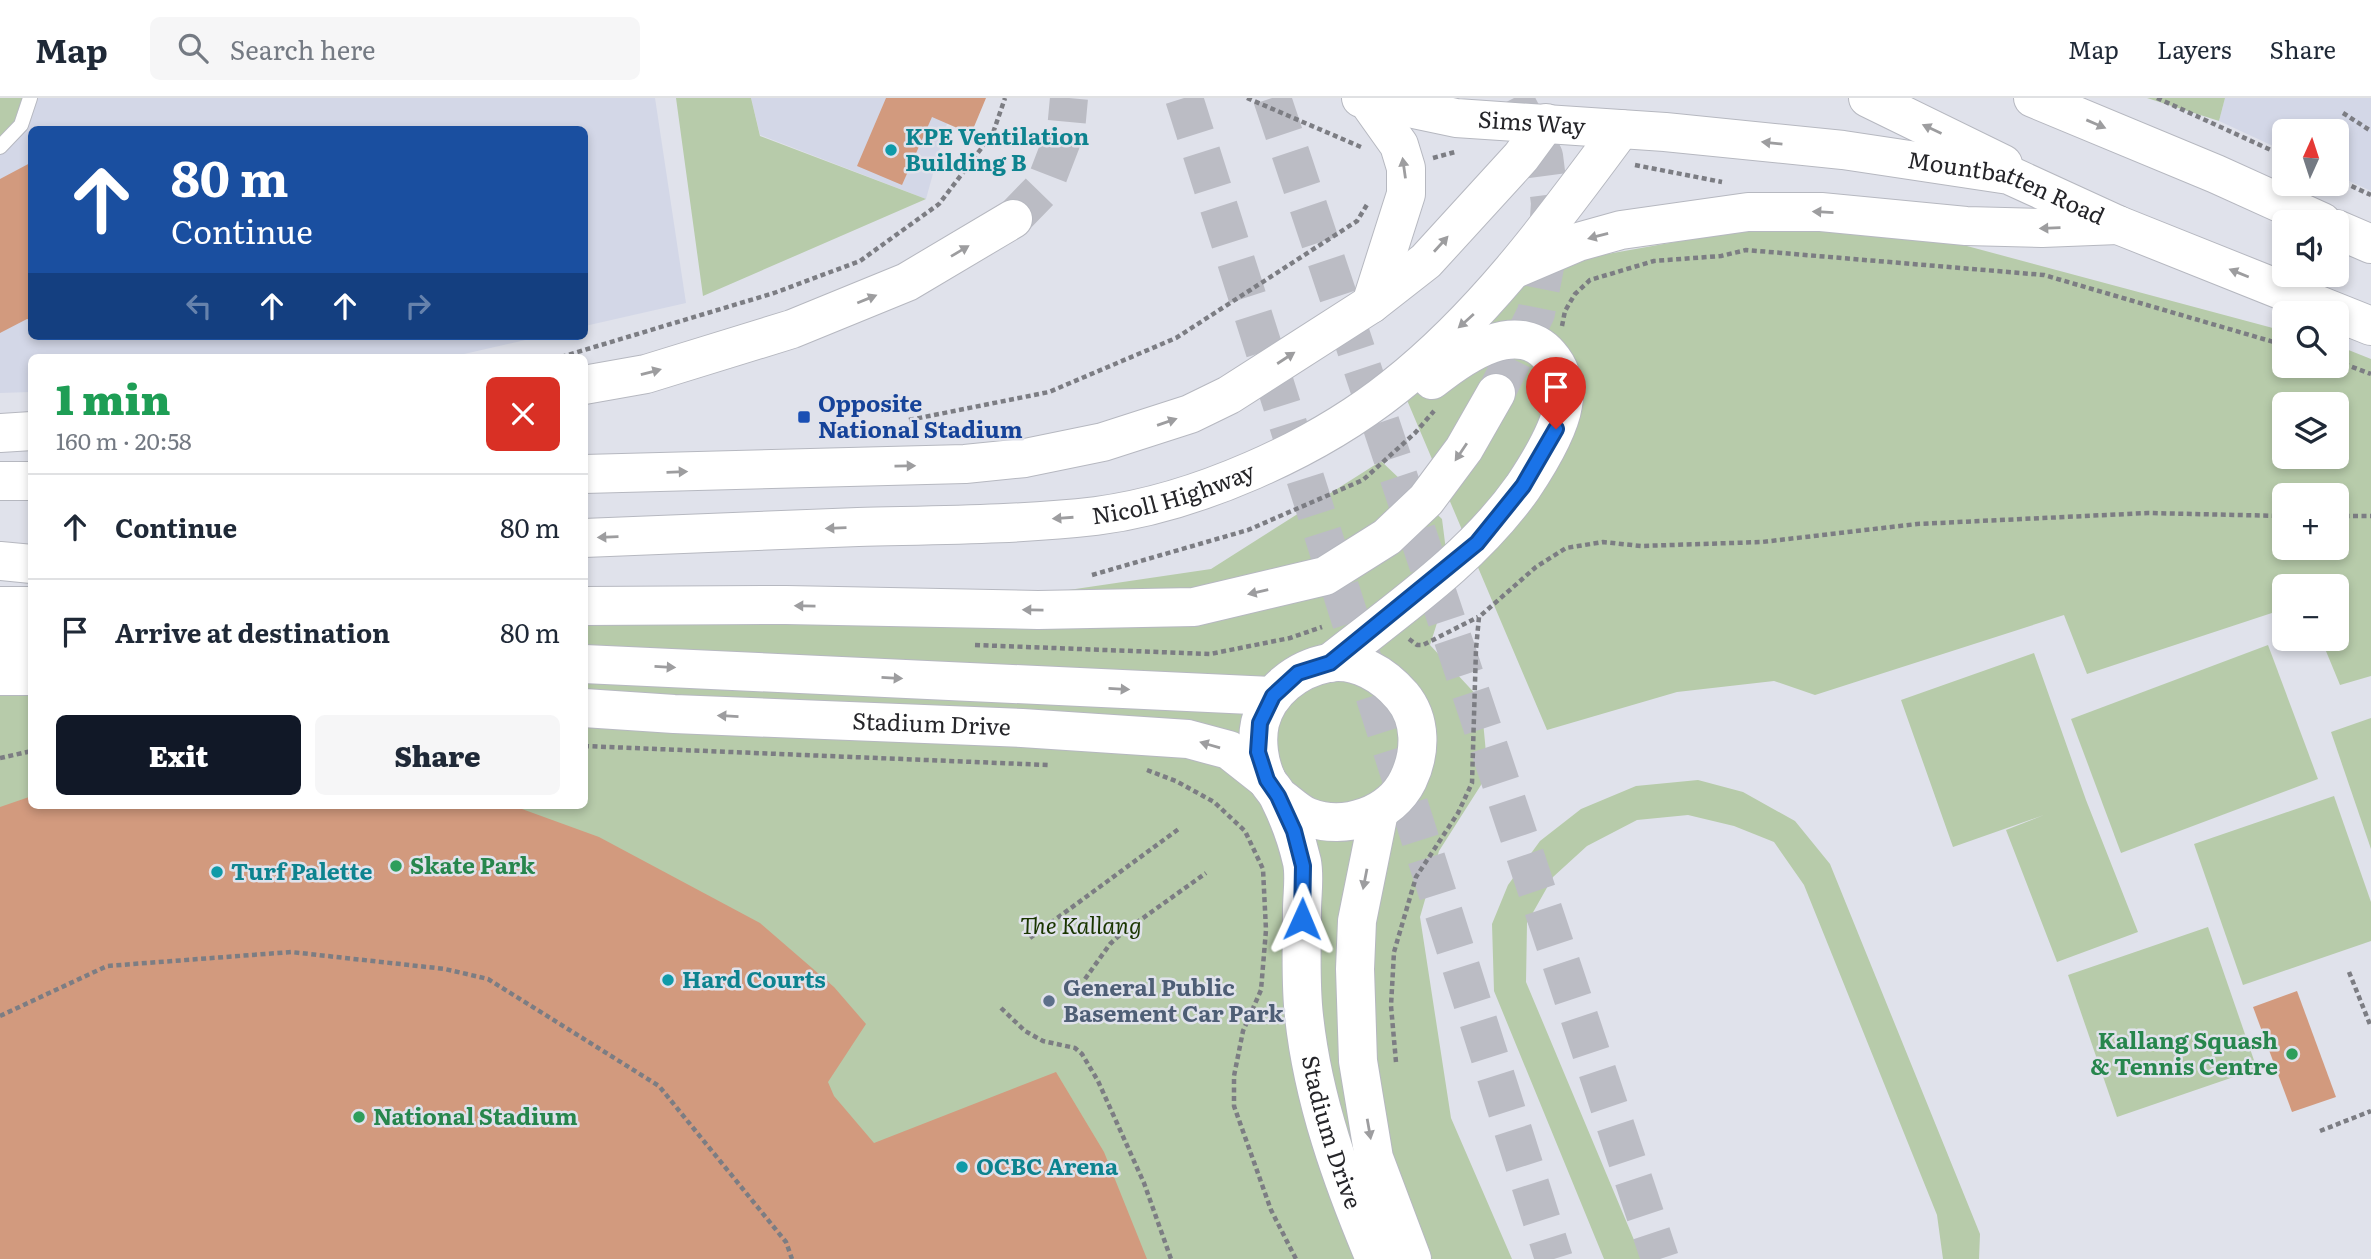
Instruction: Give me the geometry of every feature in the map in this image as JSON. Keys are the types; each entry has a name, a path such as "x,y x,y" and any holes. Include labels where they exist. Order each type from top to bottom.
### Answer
{"main road":[{"path":"1868,98 2002,162 2009,175"},
{"path":"2033,98 2296,210"},
{"path":"1364,99 1399,145 1406,168 1406,194 1371,304"},
{"name":"Sims Way","path":"1364,99 1456,118 1555,111 1631,113"},
{"path":"588,474 965,464 1025,458 1102,442 1190,414 1229,395 1371,304 1426,261 1521,157 1555,111"},
{"name":"Mountbatten Road","path":"1631,113 1843,150 2009,175 2118,225 2371,326"},
{"name":"Nicoll Highway","path":"588,538 1097,516 1178,497 1255,469 1319,438 1394,388 1476,312 1512,271 1631,113"},
{"path":"1512,271 1578,242 1621,230 1748,212 1821,212 1966,226 2042,228 2118,225"},
{"path":"588,384 646,374 792,329 907,282 1013,219"},
{"path":"2349,235 2371,244"},
{"path":"1178,497 1241,493 1316,461 1385,417 1464,355 1489,344 1509,339 1531,342 1547,352 1556,364 1562,380 1563,405 1556,429 1523,486 1477,543 1330,663"},
{"path":"588,606 786,605 1038,610 1194,607 1325,576 1387,537 1426,500 1464,449 1496,393"},
{"path":"0,433 28,431"},
{"path":"0,481 28,481"},
{"path":"0,552 28,552"},
{"path":"0,561 28,564"},
{"path":"0,606 28,606"},
{"path":"0,640 28,641"},
{"name":"Stadium Drive","path":"588,708 1188,738 1229,750 1273,788 1308,817 1344,822 1379,812 1402,791 1416,764 1419,733 1409,704 1389,680 1361,666 1330,663 1298,673 1273,696 1260,723 1258,752 1273,788 1294,831 1303,866 1301,973 1313,1078 1337,1159 1374,1259"},
{"name":"Stadium Drive","path":"588,664 1273,696"},
{"path":"0,676 28,676"},
{"name":"Stadium Drive","path":"1379,812 1357,920 1355,969 1358,1061 1374,1158 1412,1259"}],"lane":[{"path":"0,147 21,125 30,98"}],"path":[{"path":"571,354 774,293 860,261 939,204 993,133 1006,98"},
{"path":"1247,98 1363,148"},
{"path":"2157,98 2272,151"},
{"path":"2343,113 2371,131"},
{"path":"1641,166 1711,181 1734,182"},
{"path":"2349,185 2371,195"},
{"path":"909,420 1049,392 1176,338 1357,221 1369,200"},
{"path":"1746,250 2044,275 2272,342"},
{"path":"2349,366 2371,374"},
{"path":"1083,576 1248,530 1363,480 1415,433 1440,403"},
{"path":"1396,1062 1391,1006 1394,952 1416,877 1458,813 1472,783 1479,617 1536,567 1566,548 1603,542 1640,546 1762,542 1917,524 2134,514 2272,516"},
{"path":"2349,516 2371,516"},
{"path":"975,645 1210,654 1290,638 1329,624"},
{"path":"588,746 1061,765"},
{"path":"0,758 28,752"},
{"path":"1143,769 1176,781 1214,802 1245,831 1263,869 1266,930 1261,990 1242,1031 1234,1076 1234,1106 1271,1210 1296,1259"},
{"path":"1030,938 1180,828"},
{"path":"1085,979 1110,944 1122,933 1206,873"},
{"path":"0,1016 107,966 291,952 445,969 488,979 659,1086 786,1242 792,1259"},
{"path":"2349,972 2371,1027"},
{"path":"1001,1007 1025,1031 1043,1041 1075,1048 1082,1054 1098,1081 1144,1183 1171,1259"},
{"path":"2320,1131 2371,1111"}],"shaded area":[{"path":"0,98 655,98 686,303 588,325 588,126 28,126 28,340 525,340 464,354 28,354 28,392 0,393"},
{"path":"751,98 954,98 926,199 760,135"},
{"path":"2225,98 2371,98 2371,191 2349,181 2349,119 2272,119 2272,145 2219,121"}],"green space":[{"path":"0,98 30,98 0,147"},
{"path":"676,98 751,98 760,136 926,199 703,296"},
{"path":"2147,98 2225,98 2219,121"},
{"path":"1821,216 1952,242 2272,328 2272,378 2349,378 2349,350 2371,359 2371,676 2340,685 2326,651 2349,651 2349,574 2272,574 2272,613 2087,674 2064,615 1815,695 1774,681 1677,692 1547,730 1401,386 1512,271"},
{"name":"The Kallang","path":"1381,461 1442,519 1450,582 1430,645 1481,700 1488,774 1439,851 1420,917 1451,1118 1512,1259 0,1259 0,600 28,601 28,809 588,809 588,605 954,607 1211,569"},
{"path":"2268,645 2318,779 2121,853 2071,719"},
{"path":"2034,653 2086,800 2138,932 2057,962 2006,830 2044,815 1953,847 1901,700"},
{"path":"2371,718 2371,849 2331,732"},
{"path":"1698,780 1743,792 1795,821 1830,864 1980,1234 1979,1259 1943,1259 1937,1215 1804,885 1774,842 1734,826 1688,815 1637,820 1587,846 1553,877 1527,923 1526,982 1642,1259 1604,1259 1494,991 1492,924 1508,885 1540,841 1581,809 1636,786"},
{"path":"2334,796 2371,902 2371,941 2243,985 2194,844"},
{"path":"2208,927 2257,1069 2117,1117 2068,975"}],"building":[{"name":"KPE Ventilation Building B","path":"886,98 986,98 971,134 932,117 902,185 857,166"},
{"path":"28,164 28,319 0,333 0,179"},
{"path":"28,797 28,809 522,809 599,837 760,923 834,987 866,1024 828,1082 834,1096 874,1143 1056,1072 1104,1152 1147,1259 0,1259 0,807"},
{"path":"2297,991 2336,1097 2292,1112 2253,1007"}],"tunnel":[{"path":"1013,219 1044,187 1066,130 1069,98"},
{"path":"1184,98 1554,1259"},
{"path":"1272,98 1660,1259"},
{"path":"1496,393 1536,313 1546,262 1550,203 1544,156 1514,98"}],"place":[{"name":"KPE Ventilation Building B","path":"891,150"},
{"name":"Opposite National Stadium","path":"804,417"},
{"name":"Skate Park","path":"396,866"},
{"name":"Turf Palette","path":"217,872"},
{"name":"Hard Courts","path":"668,980"},
{"name":"General Public Basement Car Park","path":"1049,1001"},
{"name":"Kallang Squash & Tennis Centre","path":"2292,1054"},
{"name":"National Stadium","path":"359,1117"},
{"name":"OCBC Arena","path":"962,1167"}],"route":[{"path":"1302,919 1303,866 1294,831 1278,796 1267,780 1258,752 1260,723 1273,696 1298,673 1330,663 1477,543 1523,486 1556,429"}]}
